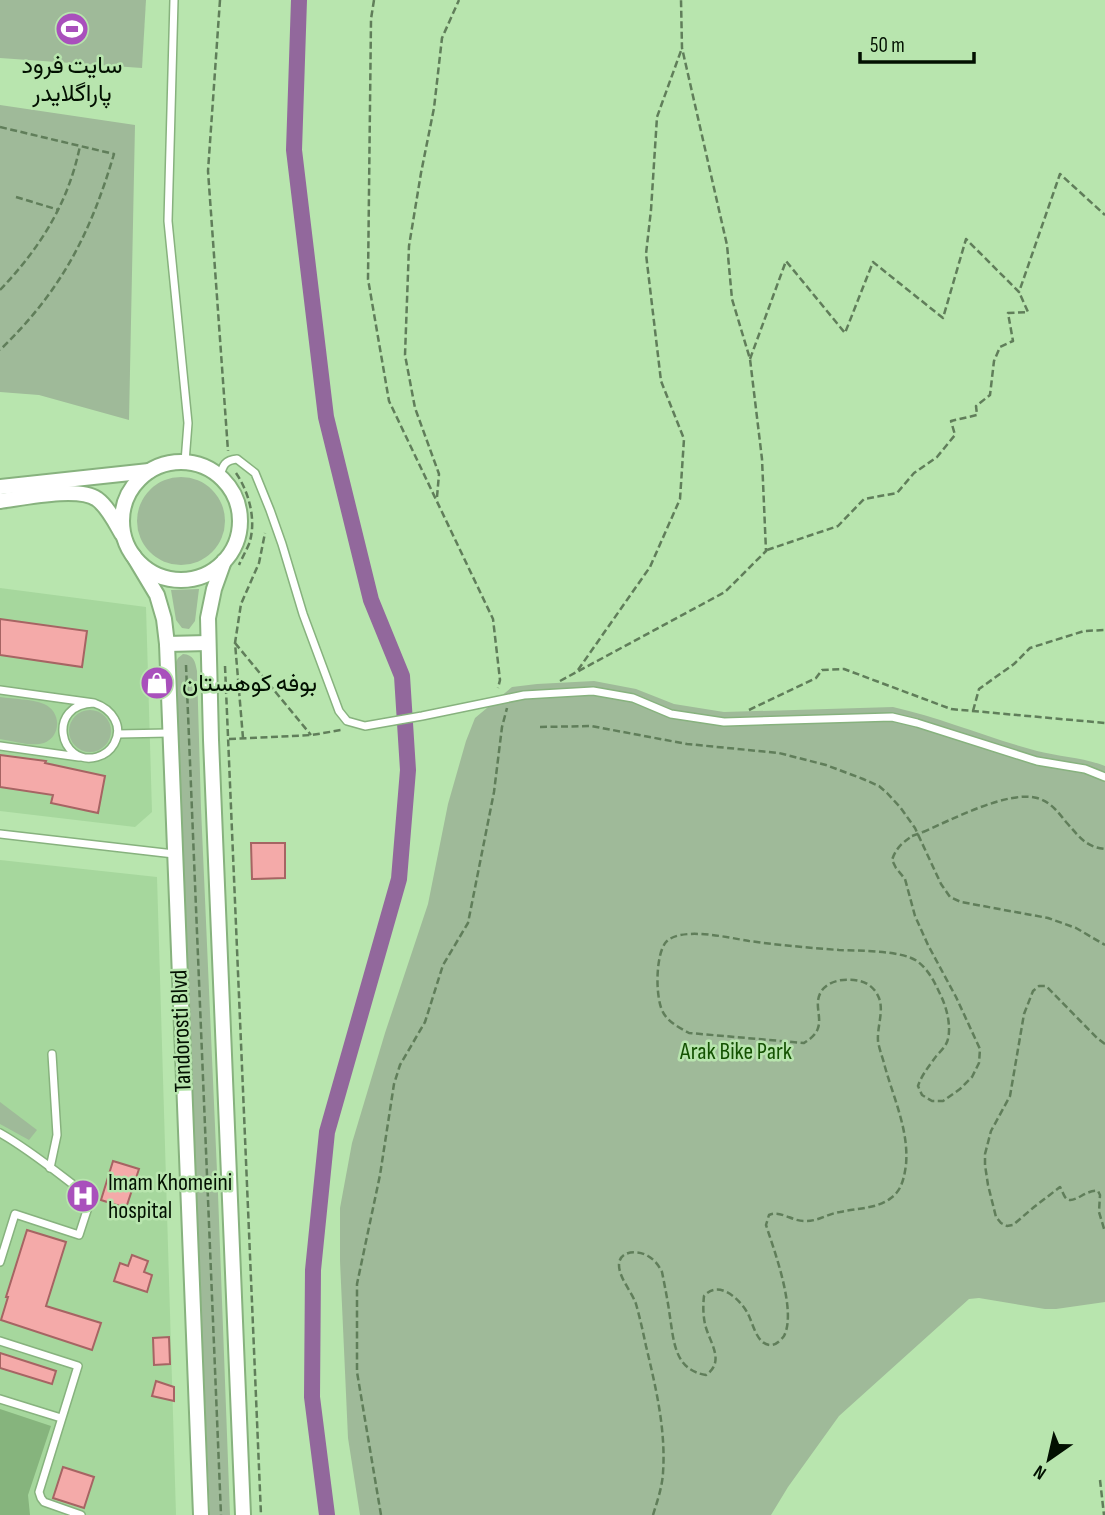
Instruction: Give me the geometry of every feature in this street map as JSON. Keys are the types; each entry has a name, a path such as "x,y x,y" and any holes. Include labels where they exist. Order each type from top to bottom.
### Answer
{"street":[{"path":"0,487 73,485 103,505 133,555 145,567 161,576 177,580 195,578 211,572 235,546 240,527 239,509 232,491 220,476 204,466 185,462 166,464 149,471 73,485 0,501"},
{"path":"125,538 122,519 126,500 135,484 149,471"},
{"name":"Tandorosti Blvd","path":"133,555 157,595 167,644 201,1515"},
{"name":"Tandorosti Blvd","path":"224,561 208,618 208,643 243,1515"},
{"path":"167,644 208,643"}],"lane":[{"path":"174,0 168,221 188,423 185,462"},
{"path":"220,476 223,465 229,460 237,460 255,473 282,544 303,614 339,711 347,721 365,726 514,697 593,691 633,698 671,713 724,722 892,717 1037,761 1085,769 1105,777"},
{"path":"0,690 94,703 109,711 115,718 118,734 110,750 95,758 0,746"},
{"path":"86,758 71,751 63,735 63,727 70,711 85,703 94,703"},
{"path":"118,734 169,733"},
{"path":"0,834 174,854"},
{"path":"50,1168 57,1135 51,1054"},
{"path":"0,1133 24,1147 91,1198 79,1235 15,1214 0,1262"},
{"path":"0,1341 78,1366 39,1492 44,1502 80,1515"},
{"path":"0,1399 61,1418"}],"path":[{"path":"220,0 208,171 229,460 243,483 252,513 250,542 234,574"},
{"path":"374,0 371,19 368,279 389,401 493,619 500,680 497,701"},
{"path":"437,501 439,474 415,408 405,355 409,246 435,108 442,38 459,0"},
{"path":"681,0 682,48 727,245 732,299 750,359 762,459 766,551"},
{"path":"576,673 650,566 680,499 684,439 661,381 646,254 657,117 682,48"},
{"path":"0,127 114,154 91,222 74,257 55,288 26,325 0,350"},
{"path":"0,290 43,239 59,210 76,166 80,146"},
{"path":"1019,292 1060,174 1105,215"},
{"path":"16,197 59,210"},
{"path":"538,694 725,592 766,551 838,526 864,499 897,493 914,473 937,457 955,435 951,421 976,415 976,406 990,395 994,361 1000,347 1013,341 1008,313 1028,312 1019,292 966,239 943,318 873,262 845,333 786,261 750,359"},
{"path":"243,738 236,643 241,604 259,563 270,510"},
{"path":"973,711 979,689 1014,664 1030,648 1084,631 1105,630"},
{"path":"236,643 312,735"},
{"path":"225,659 261,1515"},
{"path":"167,666 186,665 220,1515"},
{"path":"747,711 816,678 822,670 844,669 951,709 1105,723"},
{"path":"381,1515 357,1373 357,1283 380,1175 394,1084 400,1065 425,1021 443,965 468,923 494,792 502,727 514,697"},
{"path":"211,740 312,735 365,726"},
{"path":"540,727 591,726 687,744 779,753 826,765 863,779 879,786 900,807 915,828 941,884 950,897 961,902 1048,918 1076,928 1105,945"},
{"path":"653,1515 663,1475 663,1432 636,1303 621,1272 621,1257 628,1252 638,1253 648,1256 658,1264 662,1272 674,1345 688,1368 706,1375 714,1370 716,1360 704,1321 704,1296 709,1290 722,1289 731,1294 746,1310 759,1339 765,1343 778,1343 786,1330 786,1295 766,1225 769,1215 777,1213 801,1222 814,1221 837,1212 875,1206 890,1199 899,1190 904,1178 907,1152 899,1110 878,1042 880,1000 874,989 864,982 849,980 826,986 819,994 817,1003 818,1028 804,1043 689,1033 674,1025 663,1013 658,996 658,970 667,942 678,936 696,934 761,943 878,952 907,956 918,962 932,976 946,1006 949,1032 947,1044 922,1074 918,1086 922,1095 932,1101 943,1101 972,1077 979,1063 980,1049 919,926 905,879 892,860 895,851 902,842 912,836 982,807 1022,796 1039,799 1052,806 1084,841 1094,848 1105,849"},
{"path":"1105,1044 1046,986 1039,986 1033,991 1022,1025 1010,1096 991,1131 985,1165 992,1207 1001,1223 1013,1225 1060,1187 1065,1198 1073,1201 1085,1193 1098,1191 1098,1212 1105,1232"},
{"path":"1100,1480 1104,1515"}],"shaded area":[{"path":"0,588 146,607 152,812 135,827 0,811"},
{"name":"Imam Khomeini hospital","path":"0,860 157,877 176,1515 0,1515"},
{"path":"0,1409 51,1426 28,1495 30,1515 0,1515"}],"green space":[{"name":"سایت فرود پاراگلایدر","path":"0,0 146,0 142,68 0,58"},
{"path":"0,105 135,125 129,420 39,395 0,392"},
{"path":"181,477 198,481 212,490 221,504 225,521 221,538 212,552 198,561 181,565 164,561 150,552 141,538 137,521 141,504 150,490 164,481"},
{"path":"199,589 195,621 189,629 182,628 176,620 171,590"},
{"path":"183,654 193,659 197,671 230,1515 210,1515 176,662"},
{"name":"Arak Bike Park","path":"594,681 636,689 674,704 724,712 893,707 1037,751 1105,766 1105,1302 1045,1309 979,1298 969,1299 839,1416 771,1515 360,1515 348,1438 340,1261 340,1208 352,1143 428,904 448,804 475,718 512,687"},
{"path":"0,697 34,701 50,707 57,724 54,735 50,740 39,744 0,739"},
{"path":"90,710 105,716 111,731 105,746 90,752 75,746 69,731 75,716"},
{"path":"0,1102 37,1130 29,1140 0,1124"}],"building":[{"path":"0,619 87,631 82,667 0,655"},
{"path":"0,755 46,761 45,763 105,776 98,813 51,803 53,795 0,787"},
{"path":"251,843 285,843 285,878 252,879"},
{"path":"113,1161 139,1169 126,1208 101,1200"},
{"path":"27,1230 66,1242 46,1306 101,1323 92,1350 1,1320"},
{"path":"132,1255 148,1261 144,1272 152,1275 147,1292 114,1281 120,1263 128,1266"},
{"path":"169,1337 170,1364 154,1365 153,1338"},
{"path":"0,1353 56,1371 52,1384 0,1368"},
{"path":"156,1381 174,1387 174,1401 152,1396"},
{"path":"63,1467 94,1477 84,1508 53,1498"}],"waterway":[{"path":"299,0 294,150 326,417 371,600 402,676 408,770 399,879 327,1132 313,1270 312,1397 327,1515"}],"place":[{"name":"سایت فرود پاراگلایدر","path":"72,29"},
{"name":"بوفه کوهستان","path":"157,683"},
{"name":"Imam Khomeini hospital","path":"83,1196"}]}
